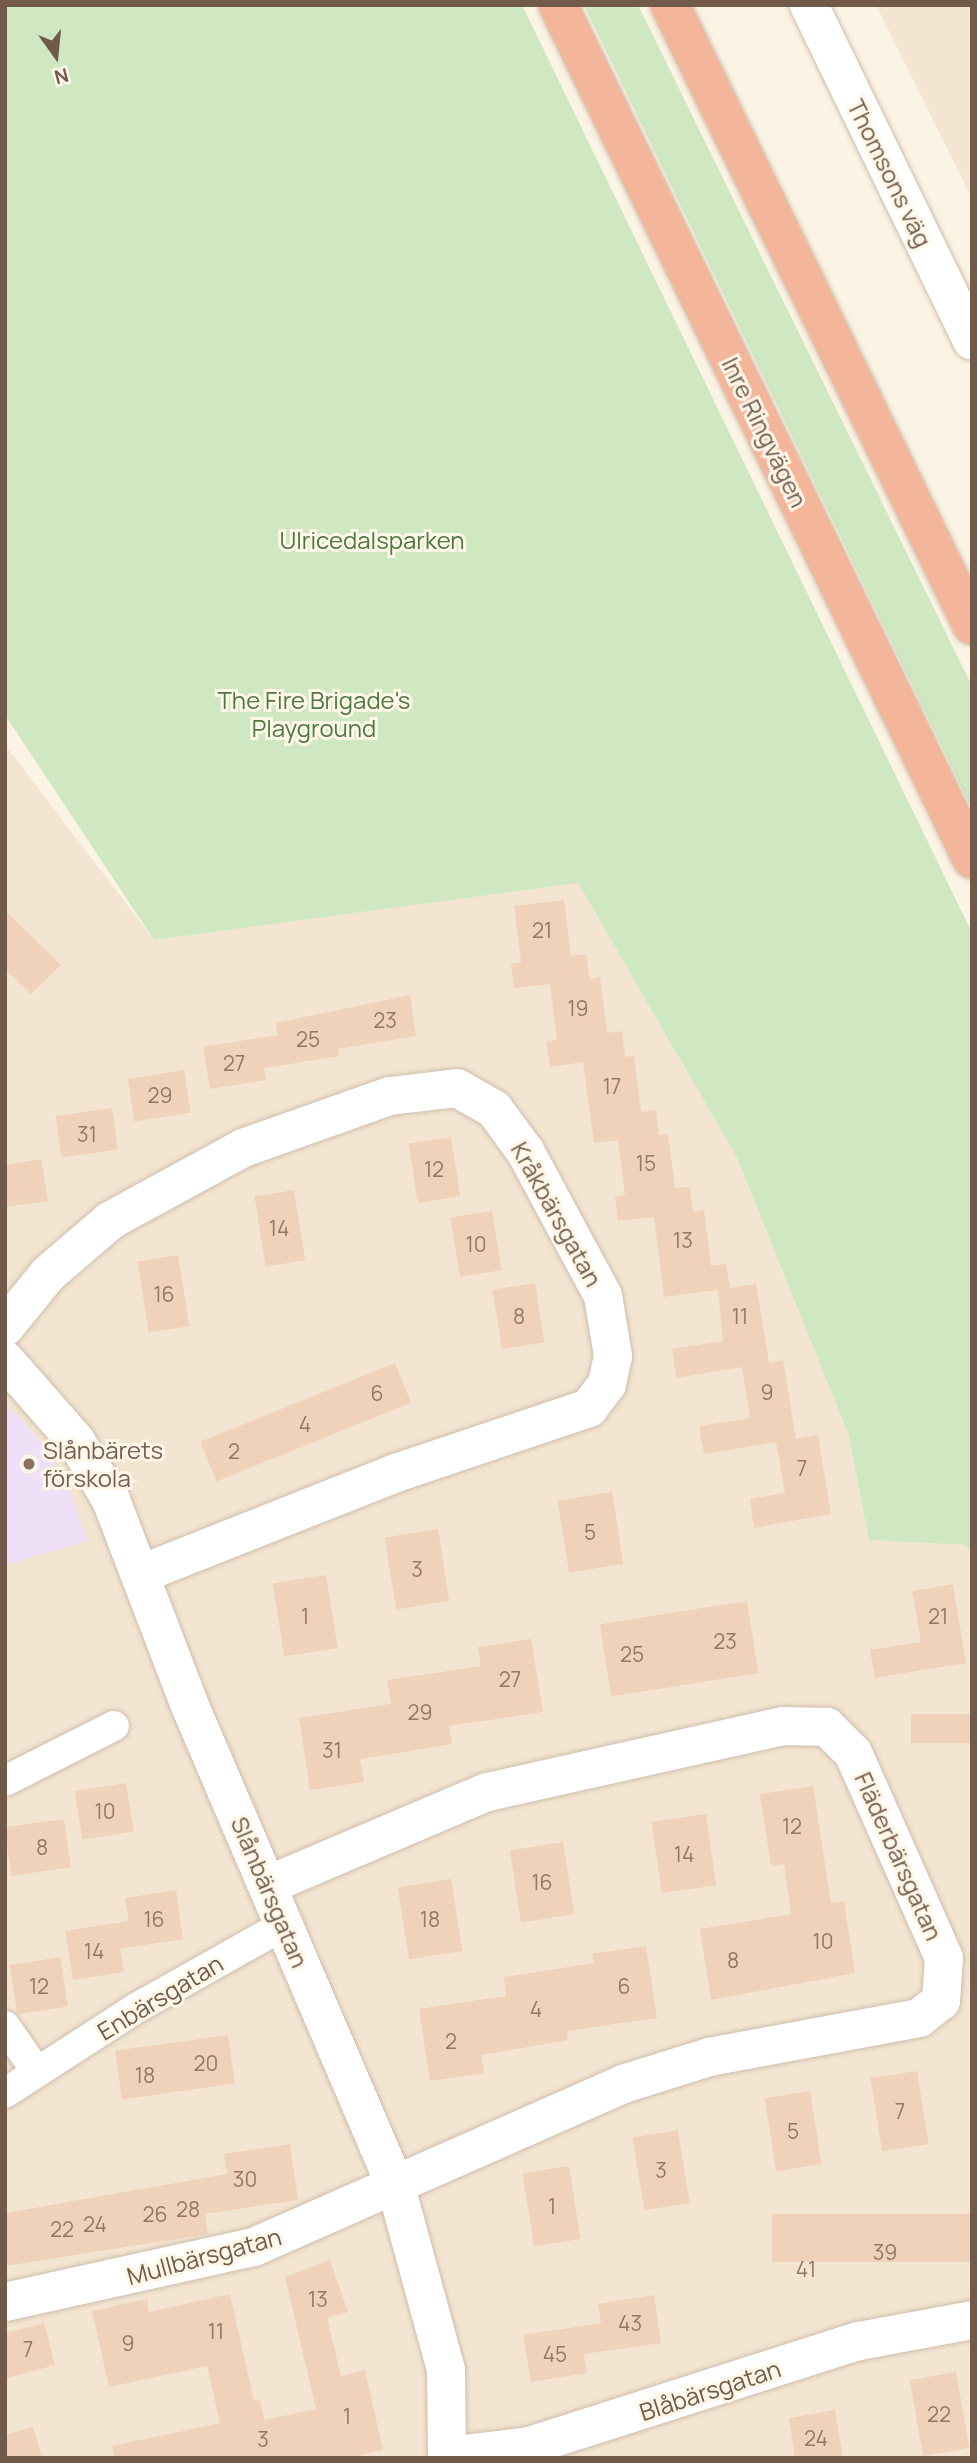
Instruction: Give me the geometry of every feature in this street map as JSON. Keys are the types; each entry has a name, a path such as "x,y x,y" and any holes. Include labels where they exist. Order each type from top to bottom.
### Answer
{"highway":[{"name":"Inre Ringvägen","path":"558,5 972,859"},
{"path":"670,5 972,625"}],"street":[{"name":"Thomsons väg","path":"809,5 972,340"},
{"name":"Kråkbärsgatan","path":"5,1327 48,1274 111,1220 243,1148 390,1096 457,1088 494,1109 525,1151 603,1296 613,1356 607,1384 589,1408 396,1473 143,1573"},
{"name":"Slånbärsgatan","path":"5,1360 76,1441 143,1573 190,1706 396,2187 446,2370 447,2457"},
{"path":"5,1781 114,1726"},
{"name":"Fläderbärsgatan","path":"268,1885 487,1791 783,1726 827,1727 853,1753 944,1958 941,2001 919,2018 709,2057 635,2080 396,2187"},
{"name":"Enbärsgatan","path":"5,2093 284,1925"},
{"path":"5,2026 37,2072"},
{"name":"Mullbärsgatan","path":"5,2302 254,2247 396,2187"},
{"name":"Blåbärsgatan","path":"447,2457 529,2446 859,2341 972,2320"}],"shaded area":[{"path":"876,5 972,5 972,198"},
{"path":"5,745 154,940 578,883 736,1156 848,1433 869,1540 966,1545 972,1555 972,2458 5,2458"},
{"name":"Slånbärets förskola","path":"5,1403 36,1435 71,1493 87,1541 5,1565"}],"green space":[{"name":"Ulricedalsparken","path":"5,5 522,5 972,933 972,1555 966,1545 869,1540 848,1433 736,1156 578,883 154,940 5,715"},
{"path":"584,5 638,5 972,686 972,809"}],"building":[{"path":"564,900 571,956 586,954 590,979 600,977 607,1033 622,1031 625,1057 634,1056 641,1112 656,1110 659,1135 668,1134 675,1188 690,1187 693,1212 704,1210 711,1266 726,1264 730,1288 756,1284 769,1363 783,1360 796,1439 818,1435 831,1514 754,1528 750,1499 785,1493 776,1442 704,1454 699,1426 750,1418 742,1367 676,1378 672,1349 723,1341 718,1290 664,1297 654,1217 618,1221 615,1197 625,1195 618,1140 594,1143 583,1062 550,1067 546,1041 557,1040 550,984 514,988 511,964 521,962 514,906"},
{"path":"5,910 61,965 31,994 5,969"},
{"path":"410,995 416,1036 338,1049 339,1056 264,1068 266,1080 210,1089 203,1047 278,1035 276,1023"},
{"path":"184,1070 191,1112 134,1121 128,1079"},
{"path":"112,1108 118,1150 61,1158 56,1116"},
{"path":"451,1137 460,1196 418,1203 409,1144"},
{"path":"41,1159 48,1201 5,1207 5,1165"},
{"path":"294,1190 305,1260 266,1266 254,1196"},
{"path":"492,1211 501,1270 460,1277 451,1218"},
{"path":"178,1255 189,1326 149,1333 138,1261"},
{"path":"535,1283 544,1342 502,1349 493,1290"},
{"path":"395,1363 411,1403 216,1482 200,1442"},
{"path":"612,1492 623,1564 569,1573 558,1501"},
{"path":"438,1529 449,1601 396,1610 385,1537"},
{"path":"326,1575 338,1648 284,1657 273,1583"},
{"path":"953,1584 966,1663 875,1678 870,1650 921,1642 912,1591"},
{"path":"747,1601 758,1673 611,1696 600,1624"},
{"path":"531,1639 543,1712 449,1726 452,1744 360,1759 364,1782 310,1790 299,1718 391,1704 387,1680 481,1666 478,1647"},
{"path":"911,1714 972,1714 972,1743 911,1743"},
{"path":"126,1783 134,1831 82,1840 75,1791"},
{"path":"813,1786 831,1903 844,1901 855,1973 711,2000 700,1929 791,1914 784,1864 771,1866 760,1794"},
{"path":"706,1814 716,1885 662,1893 652,1822"},
{"path":"64,1819 71,1868 11,1876 5,1827"},
{"path":"563,1842 574,1914 521,1923 510,1850"},
{"path":"451,1879 462,1951 409,1960 398,1887"},
{"path":"176,1890 183,1939 120,1949 124,1972 73,1980 65,1931 129,1921 125,1898"},
{"path":"646,1946 657,2018 567,2031 568,2040 481,2055 484,2073 430,2081 419,2009 506,1996 504,1977 594,1963 592,1954"},
{"path":"60,1957 68,2006 17,2014 10,1965"},
{"path":"228,2035 235,2084 122,2099 115,2051"},
{"path":"917,2071 929,2144 882,2151 871,2078"},
{"path":"810,2091 822,2164 776,2171 765,2098"},
{"path":"678,2130 690,2203 644,2210 633,2137"},
{"path":"290,2144 298,2200 205,2214 208,2234 5,2266 5,2213 227,2174 224,2154"},
{"path":"569,2166 581,2239 534,2246 523,2173"},
{"path":"772,2214 972,2214 972,2262 772,2262"},
{"path":"330,2260 348,2312 327,2318 341,2376 365,2370 383,2450 348,2458 114,2458 112,2446 220,2423 207,2366 109,2387 92,2311 147,2299 149,2312 230,2294 254,2401 260,2399 264,2420 316,2409 285,2277"},
{"path":"654,2295 661,2343 584,2354 587,2373 531,2382 523,2335 601,2323 598,2304"},
{"path":"44,2323 55,2365 5,2379 5,2333"},
{"path":"956,2372 969,2448 923,2456 910,2380"},
{"path":"835,2410 843,2458 795,2458 789,2418"},
{"path":"33,2427 42,2458 5,2458 5,2435"}],"place":[{"name":"Slånbärets förskola","path":"29,1464"}],"park label":[{"name":"The Fire Brigade's Playground","path":"314,714"}]}
